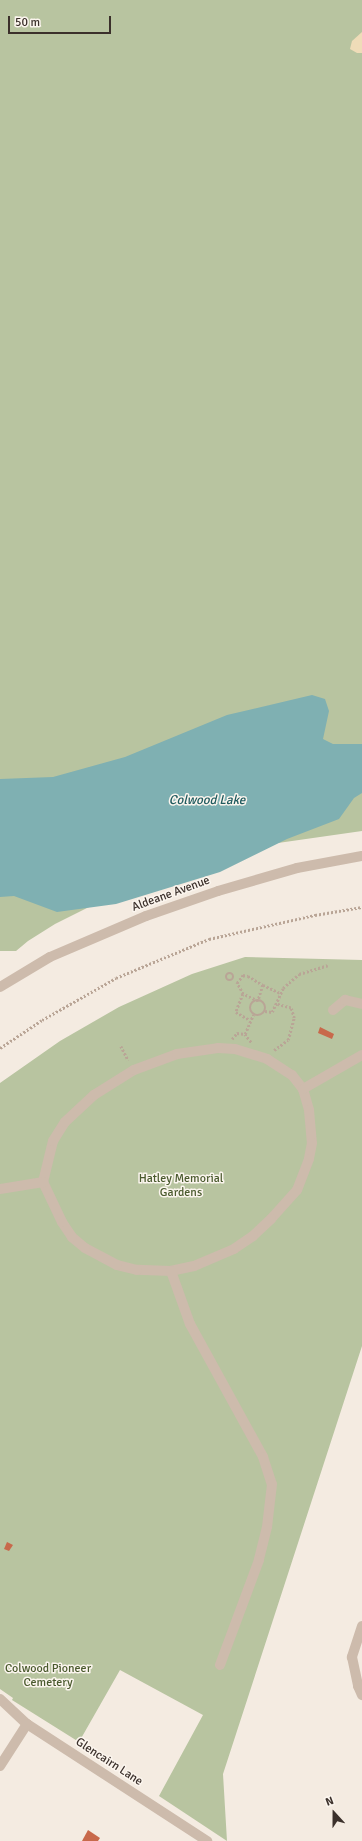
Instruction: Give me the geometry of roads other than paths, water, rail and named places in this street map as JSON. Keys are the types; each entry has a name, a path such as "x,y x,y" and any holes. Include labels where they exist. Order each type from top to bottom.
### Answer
{"street":[{"name":"Aldeane Avenue","path":"0,987 50,957 146,916 210,893 297,868 362,856"},
{"path":"333,1010 345,1000 362,1004"},
{"path":"230,1048 267,1059 292,1075 303,1089 309,1110 312,1144 309,1159 297,1190 271,1220 234,1249 194,1266 171,1271 152,1272 117,1265 85,1248 72,1237 62,1222 43,1182 53,1141 65,1122 94,1095 134,1070 200,1049 230,1048"},
{"path":"303,1089 362,1055"},
{"path":"0,1189 43,1182"},
{"path":"171,1271 190,1324 263,1457 272,1484 267,1527 259,1560 220,1665"},
{"path":"362,1626 352,1657 358,1686 362,1695"},
{"name":"Glencairn Lane","path":"0,1699 27,1724 207,1841"},
{"path":"0,1766 27,1724"}],"water":[{"name":"Colwood Lake","path":"312,695 325,699 329,711 323,739 333,744 362,744 362,793 354,798 339,819 287,839 220,872 116,904 57,912 14,896 0,897 0,779 53,777 125,757 227,715"}],"park label":[{"name":"Hatley Memorial Gardens","path":"181,1186"},
{"name":"Colwood Pioneer Cemetery","path":"48,1676"}]}
